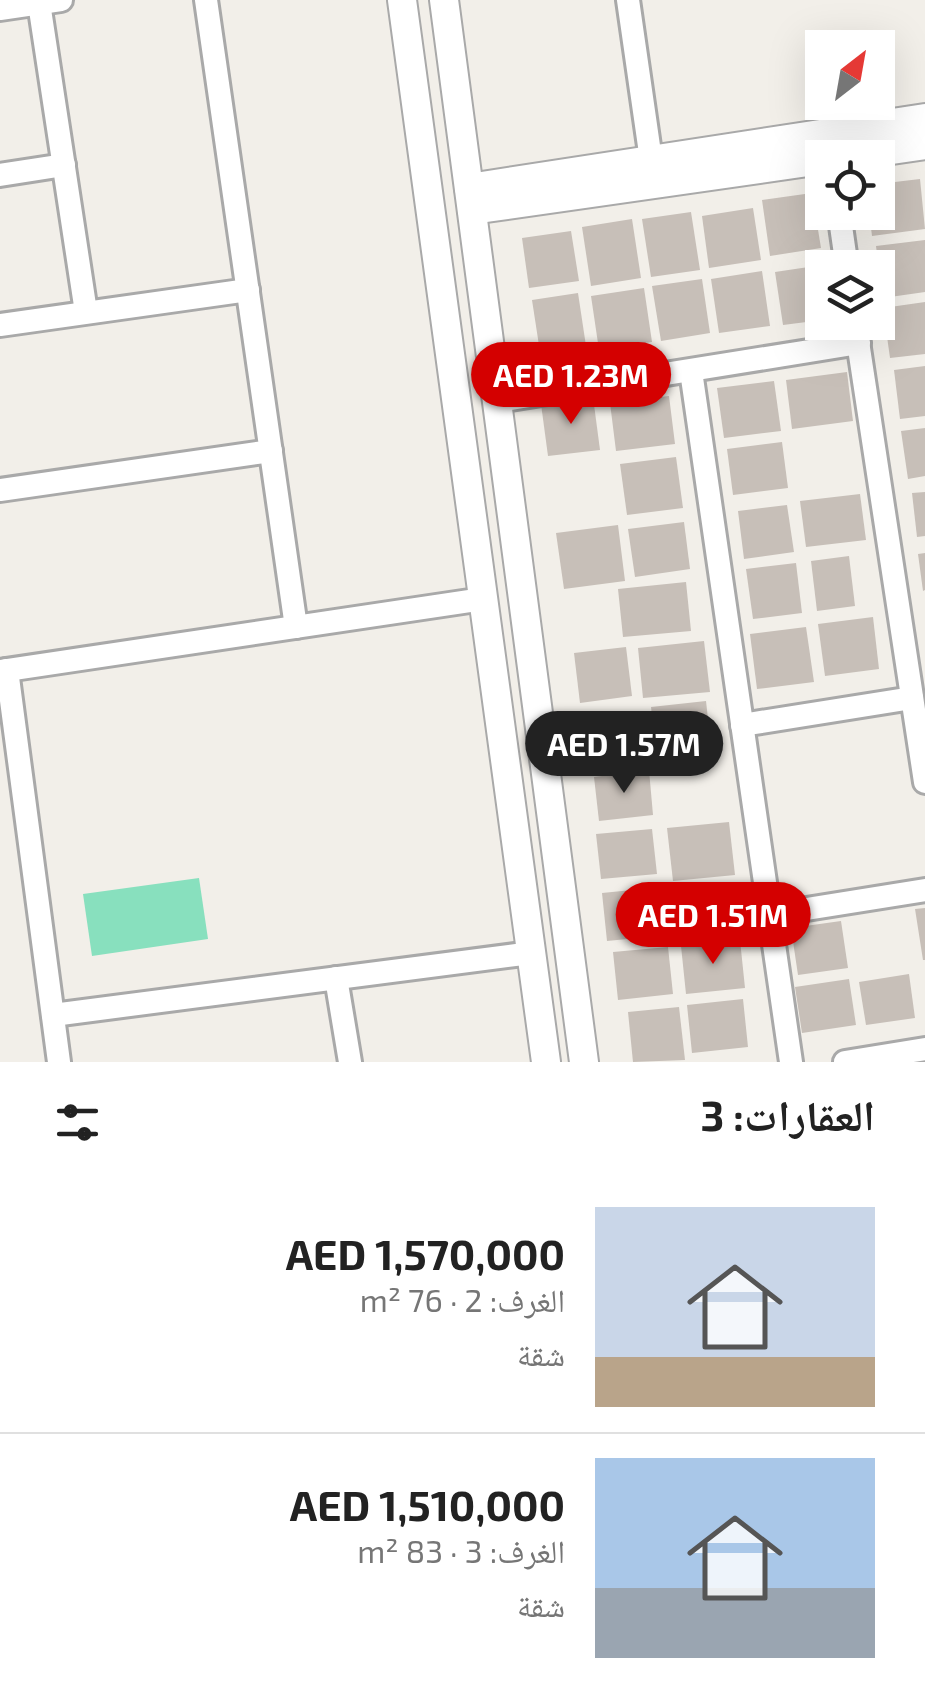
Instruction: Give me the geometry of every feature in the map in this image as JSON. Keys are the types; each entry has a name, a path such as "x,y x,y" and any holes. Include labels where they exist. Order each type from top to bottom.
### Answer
{"street":[{"path":"206,0 296,627"},
{"path":"402,0 546,1062"},
{"path":"444,0 584,1062"},
{"path":"628,0 651,160"},
{"path":"0,9 51,2 64,166 86,312"},
{"path":"470,199 651,160 925,118"},
{"path":"895,149 925,145"},
{"path":"470,199 805,162"},
{"path":"0,175 64,166"},
{"path":"0,326 248,290"},
{"path":"497,401 691,371 826,340"},
{"path":"858,340 925,782"},
{"path":"691,371 791,1062"},
{"path":"0,490 271,451"},
{"path":"59,1062 3,671 483,599"},
{"path":"742,725 912,698"},
{"path":"769,914 925,890"},
{"path":"53,1015 531,953"},
{"path":"336,978 350,1062"},
{"path":"845,1062 925,1049"}],"green space":[{"path":"199,878 208,939 92,956 83,894"}],"building":[{"path":"920,179 925,229 872,236 871,230 895,230 895,182"},
{"path":"805,194 805,230 818,230 821,248 770,256 762,200"},
{"path":"753,208 761,260 709,268 702,216"},
{"path":"691,212 700,270 651,277 642,219"},
{"path":"632,219 641,278 591,286 582,227"},
{"path":"571,231 579,281 529,288 522,238"},
{"path":"925,240 925,292 895,296 895,250 877,250 876,246"},
{"path":"805,268 805,322 783,325 775,272"},
{"path":"762,271 770,326 719,333 711,279"},
{"path":"702,279 710,333 661,341 652,286"},
{"path":"644,288 652,342 599,350 591,296"},
{"path":"578,293 586,346 540,352 532,300"},
{"path":"925,302 925,354 890,358 887,340 895,340 895,306"},
{"path":"925,366 925,416 900,419 894,370"},
{"path":"847,372 853,421 792,429 786,380"},
{"path":"774,381 781,431 724,438 717,388"},
{"path":"669,396 675,444 616,451 610,403"},
{"path":"593,397 600,450 548,456 541,404"},
{"path":"925,428 925,476 908,479 901,431"},
{"path":"782,442 788,488 733,495 727,449"},
{"path":"676,457 683,508 627,515 620,464"},
{"path":"925,492 925,536 917,537 912,493"},
{"path":"860,494 866,540 806,547 800,501"},
{"path":"787,505 794,552 744,559 738,511"},
{"path":"684,522 690,569 635,577 628,529"},
{"path":"618,525 625,581 564,589 556,533"},
{"path":"925,553 925,590 923,591 918,554"},
{"path":"849,556 855,606 817,611 811,561"},
{"path":"796,563 802,613 753,619 746,569"},
{"path":"686,582 691,631 623,637 618,589"},
{"path":"873,617 879,669 825,676 818,624"},
{"path":"806,627 814,682 757,689 750,634"},
{"path":"704,641 710,692 643,698 638,648"},
{"path":"626,647 632,696 580,703 574,653"},
{"path":"706,701 712,755 657,760 651,707"},
{"path":"638,712 643,758 592,763 587,717"},
{"path":"649,770 653,815 599,821 594,777"},
{"path":"729,822 735,875 673,881 667,828"},
{"path":"652,829 657,874 601,879 596,834"},
{"path":"662,887 668,935 607,941 602,893"},
{"path":"925,908 925,960 923,960 915,909"},
{"path":"841,921 848,968 798,975 791,928"},
{"path":"740,940 745,988 686,994 681,946"},
{"path":"668,947 673,994 618,1000 613,952"},
{"path":"909,974 915,1018 866,1025 859,982"},
{"path":"849,979 856,1025 802,1033 795,987"},
{"path":"743,999 748,1047 692,1053 687,1005"},
{"path":"679,1007 685,1060 633,1062 628,1012"}]}
